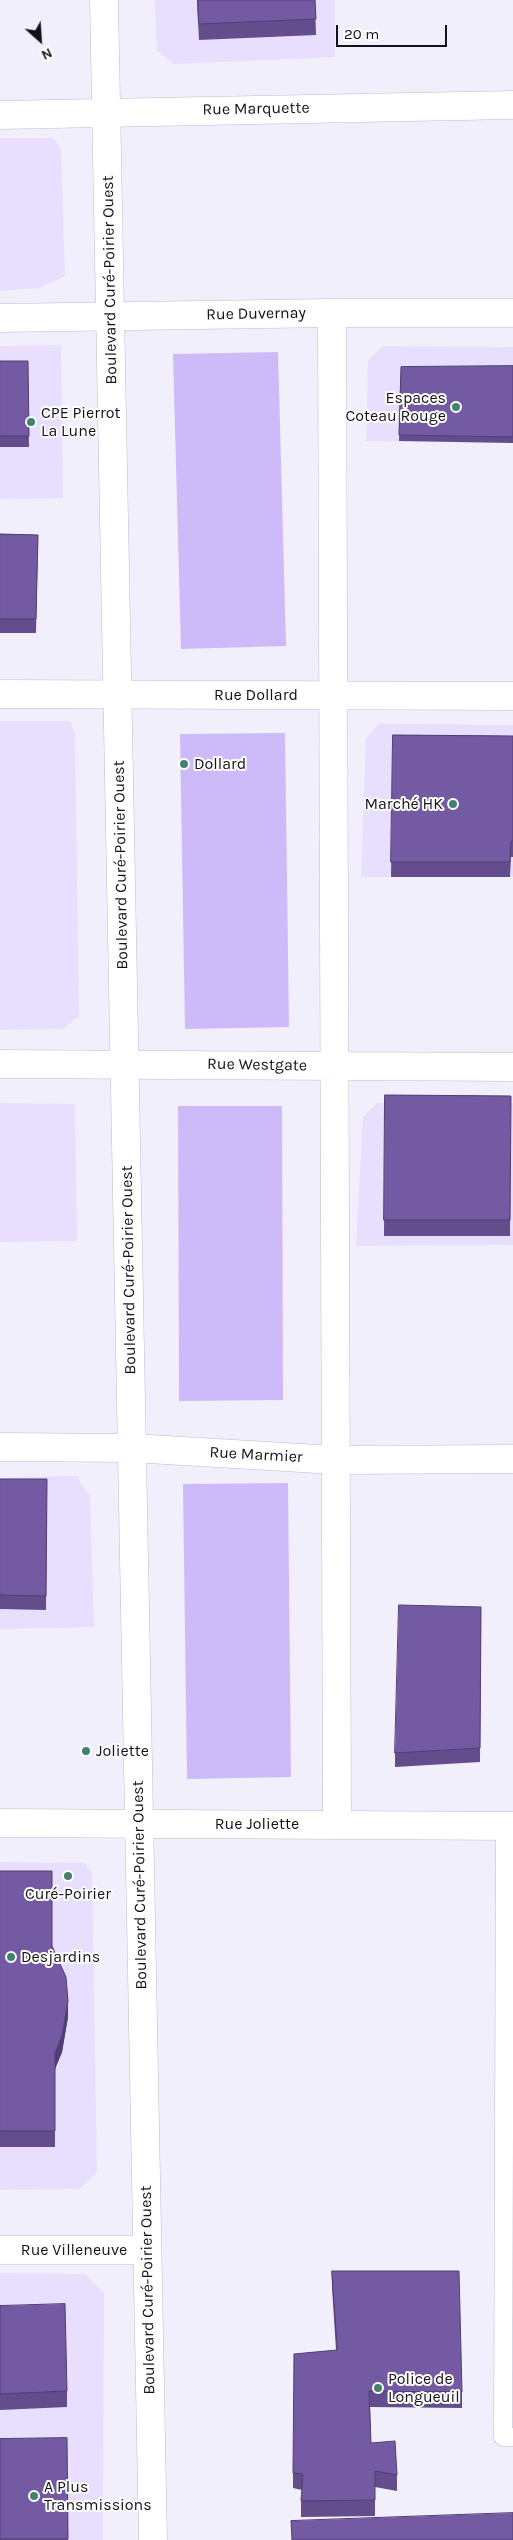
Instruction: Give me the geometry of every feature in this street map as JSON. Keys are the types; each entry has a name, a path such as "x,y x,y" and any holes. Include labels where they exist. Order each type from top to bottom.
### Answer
{"street":[{"name":"Boulevard Curé-Poirier Ouest","path":"104,0 153,2540"},
{"name":"Rue Marquette","path":"0,115 513,104"},
{"name":"Rue Duvernay","path":"0,318 332,313 513,313"},
{"path":"332,313 337,1824"},
{"name":"Rue Dollard","path":"0,694 513,696"},
{"name":"Rue Westgate","path":"0,1064 513,1067"},
{"name":"Rue Marmier","path":"0,1447 132,1448 335,1460 513,1459"},
{"name":"Rue Joliette","path":"0,1823 509,1826"},
{"name":"Rue Villeneuve","path":"0,2250 147,2250"}],"lane":[{"path":"509,1826 503,2437 513,2437"}],"shaded area":[{"path":"155,0 335,0 335,57 174,64 157,51"},
{"path":"0,138 53,138 61,149 65,276 39,288 0,291"},
{"name":"CPE Pierrot La Lune","path":"61,345 63,498 0,499 0,346"},
{"path":"383,346 513,347 513,443 366,441 368,360"},
{"path":"278,352 286,646 181,649 173,354"},
{"path":"0,721 70,721 75,734 79,1016 63,1029 0,1030"},
{"name":"Marché HK","path":"379,724 513,725 513,877 361,877 366,738"},
{"path":"285,733 289,1027 185,1029 180,734"},
{"path":"0,1103 75,1104 77,1241 0,1242"},
{"path":"377,1103 513,1103 513,1245 356,1246 363,1117"},
{"path":"178,1106 282,1106 283,1400 179,1401"},
{"path":"77,1476 90,1497 94,1627 0,1629 0,1478"},
{"path":"288,1483 291,1777 187,1779 183,1484"},
{"path":"0,1862 85,1863 92,1873 97,2173 79,2189 0,2190"},
{"path":"0,2273 85,2274 104,2293 103,2540 0,2540"}],"building":[{"path":"198,0 315,0 316,19 199,24"},
{"path":"0,361 28,361 29,436 0,436"},
{"name":"Espaces Coteau Rouge","path":"513,366 513,437 399,435 401,367"},
{"path":"0,534 38,535 36,619 0,619"},
{"name":"Marché HK","path":"393,735 513,736 513,841 511,841 510,862 391,862"},
{"path":"385,1095 511,1096 510,1220 384,1220"},
{"path":"0,1479 47,1479 46,1596 0,1595"},
{"path":"399,1605 481,1607 480,1748 395,1753"},
{"path":"0,1871 52,1871 52,1946 66,1977 68,2001 62,2036 55,2053 55,2131 0,2131"},
{"name":"Police de Longueuil","path":"332,2271 459,2271 462,2392 369,2391 371,2443 395,2441 397,2475 375,2471 375,2500 301,2501 303,2474 293,2473 294,2354 337,2350"},
{"path":"65,2304 67,2391 0,2394 0,2306"},
{"name":"A Plus Transmissions","path":"67,2438 68,2539 0,2539 0,2439"},
{"path":"513,2513 513,2540 292,2540 291,2521"}],"place":[{"name":"Espaces Coteau Rouge","path":"456,407"},
{"name":"CPE Pierrot La Lune","path":"31,422"},
{"name":"Dollard","path":"184,764"},
{"name":"Marché HK","path":"453,804"},
{"name":"Joliette","path":"86,1751"},
{"name":"Curé-Poirier","path":"68,1876"},
{"name":"Desjardins","path":"11,1957"},
{"name":"Police de Longueuil","path":"378,2388"},
{"name":"A Plus Transmissions","path":"34,2496"}]}
